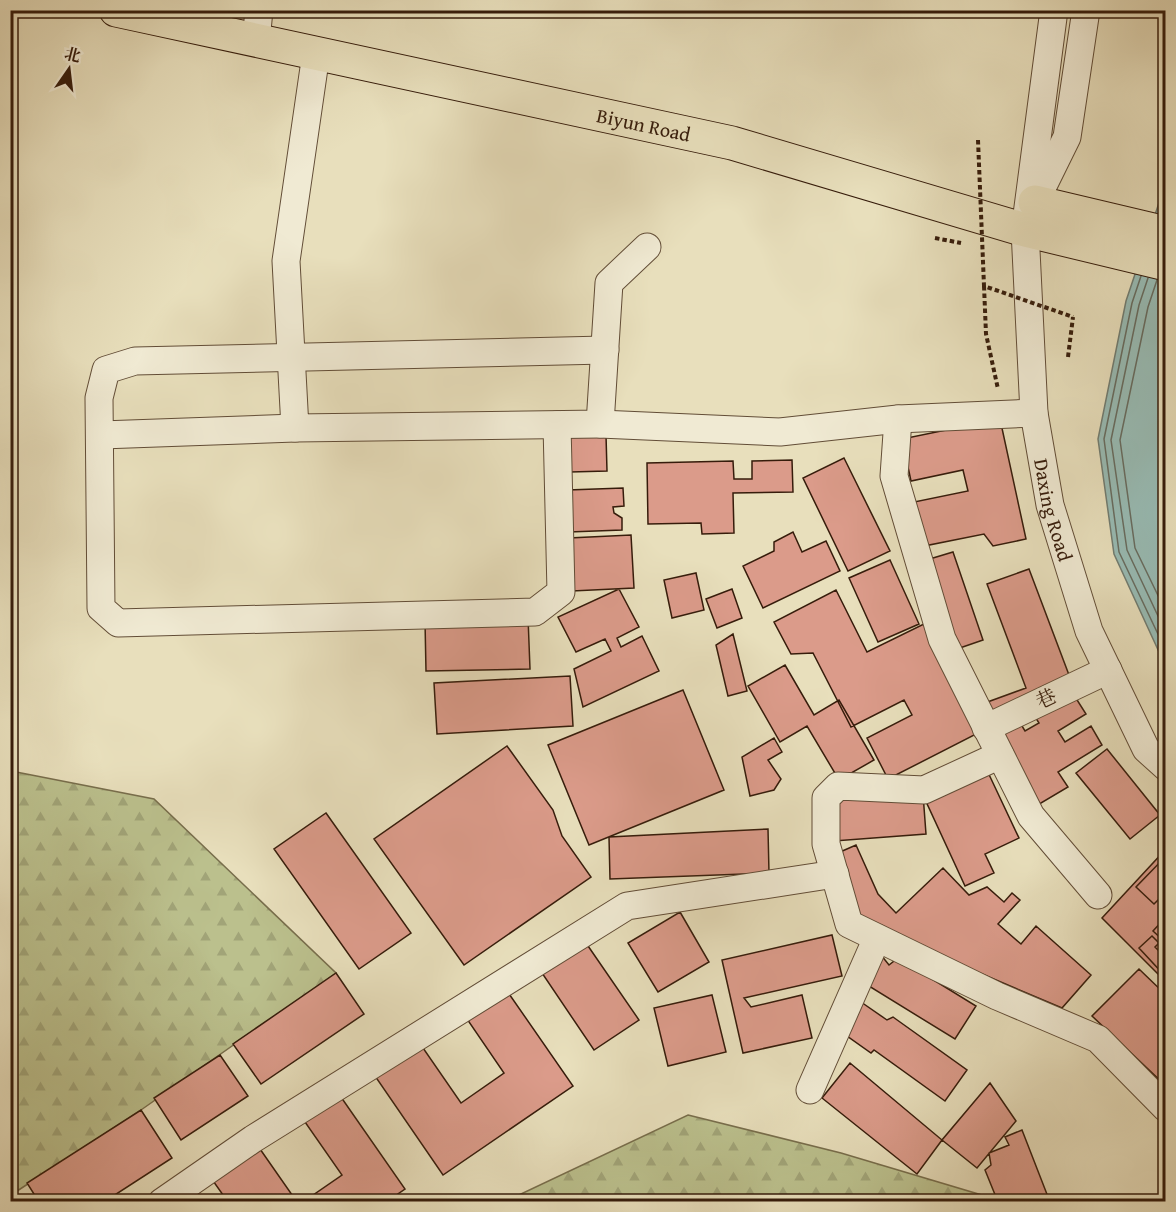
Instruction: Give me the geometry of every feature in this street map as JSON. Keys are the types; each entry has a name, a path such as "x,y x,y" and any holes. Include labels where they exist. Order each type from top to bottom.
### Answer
{"main road":[{"name":"Biyun Road","path":"116,10 258,26 316,54 732,143 1074,226 1166,233"},
{"name":"Biyun Road","path":"1074,226 1166,264"}],"street":[{"name":"Daxing Road","path":"1054,10 1030,216 1034,413 1050,505 1089,631 1146,748 1166,766"},
{"name":"Daxing Road","path":"1030,216 1067,137 1086,10"},
{"path":"295,428 286,261 316,54"},
{"path":"600,424 609,283 647,247"},
{"path":"557,425 561,592 535,612 118,623 101,608 99,398 106,370 135,361 604,350"},
{"path":"101,435 295,428 600,424 780,432 898,419 1034,413"},
{"path":"898,419 894,476 942,639 1031,816 1098,895"},
{"name":"巷","path":"986,728 1107,670"},
{"path":"1000,755 924,790 838,786 826,798 826,844 849,924 997,996 1098,1039 1166,1108"},
{"path":"162,1202 273,1126 627,906 835,874"},
{"path":"810,1090 877,938"}],"path":[{"path":"978,140 986,334 1004,413"},
{"path":"984,286 1073,317 1068,357"}],"green space":[{"path":"11,771 154,799 336,973 141,1110 11,1195"},
{"path":"688,1115 841,1153 985,1196 989,1201 506,1201"}],"water":[{"path":"1165,185 1165,665 1114,554 1098,439 1126,301"}],"building":[{"path":"1000,419 1026,539 993,546 984,534 924,546 914,502 968,491 963,470 911,481 902,439"},
{"path":"606,435 607,471 570,472 568,436"},
{"path":"844,458 890,551 848,571 803,478"},
{"path":"792,460 793,492 733,493 734,533 702,534 701,523 648,524 647,463 733,461 734,479 752,479 752,461"},
{"path":"623,488 624,506 613,507 614,513 622,518 622,530 569,532 568,490"},
{"path":"793,532 802,552 826,541 840,571 763,608 743,566 774,551 774,542"},
{"path":"631,535 634,588 572,591 569,538"},
{"path":"953,552 983,640 954,650 923,561"},
{"path":"890,560 919,624 878,642 849,578"},
{"path":"1029,569 1072,683 989,724 982,704 1026,688 987,584"},
{"path":"696,573 704,610 672,618 664,580"},
{"path":"619,589 639,627 617,638 621,647 642,636 659,671 583,707 574,669 611,651 605,639 576,652 558,617"},
{"path":"732,589 742,618 717,628 706,599"},
{"path":"836,590 867,652 930,621 986,729 888,779 867,738 912,715 904,700 851,727 813,653 791,654 774,622"},
{"path":"528,617 530,669 426,671 425,621"},
{"path":"733,634 747,691 728,696 716,645"},
{"path":"785,665 814,715 839,700 874,760 839,780 807,726 780,742 748,686"},
{"path":"570,676 573,726 437,734 434,683"},
{"path":"683,690 724,790 589,845 548,745"},
{"path":"1072,692 1086,714 1058,731 1065,742 1091,726 1102,745 1058,772 1068,787 1036,806 990,731 1016,716 1025,731 1039,723 1034,715"},
{"path":"774,738 782,752 768,760 781,779 774,790 750,796 742,757"},
{"path":"507,746 553,810 562,836 591,877 464,965 374,839"},
{"path":"1107,749 1160,815 1130,839 1076,773"},
{"path":"985,766 1019,838 985,854 994,873 965,886 923,795"},
{"path":"923,794 926,834 834,841 831,801"},
{"path":"326,813 411,933 359,969 274,849"},
{"path":"768,829 769,873 610,879 609,837"},
{"path":"856,845 878,894 896,913 943,868 969,895 987,887 1004,902 1012,893 1020,900 998,924 1021,944 1036,926 1091,975 1062,1008 862,923 831,856"},
{"path":"1166,849 1166,982 1102,918"},
{"path":"1166,856 1166,892 1154,904 1136,887"},
{"path":"680,912 709,962 658,992 628,943"},
{"path":"1166,917 1166,943 1153,931"},
{"path":"832,935 842,976 744,998 751,1007 802,995 812,1038 743,1053 722,960"},
{"path":"1152,936 1159,943 1155,947 1166,958 1166,977 1139,948"},
{"path":"586,943 639,1020 594,1050 542,973"},
{"path":"881,955 889,965 898,958 976,1006 955,1039 864,983"},
{"path":"1139,969 1166,995 1166,1086 1092,1016"},
{"path":"336,973 364,1014 261,1084 233,1044"},
{"path":"505,988 573,1086 443,1175 375,1076 421,1045 461,1103 504,1073 465,1016"},
{"path":"712,995 726,1052 668,1066 654,1008"},
{"path":"861,1002 887,1020 893,1017 967,1070 945,1101 874,1050 871,1053 840,1031"},
{"path":"220,1055 248,1096 181,1140 154,1098"},
{"path":"850,1063 942,1140 917,1174 822,1098"},
{"path":"990,1083 1016,1121 977,1168 942,1140"},
{"path":"334,1087 405,1189 386,1202 303,1202 342,1175 298,1112"},
{"path":"141,1110 172,1158 104,1202 39,1202 27,1183"},
{"path":"1022,1130 1050,1202 998,1202 985,1170 991,1165 989,1153 1009,1145 1005,1137"},
{"path":"253,1139 297,1202 228,1202 206,1171"}]}
